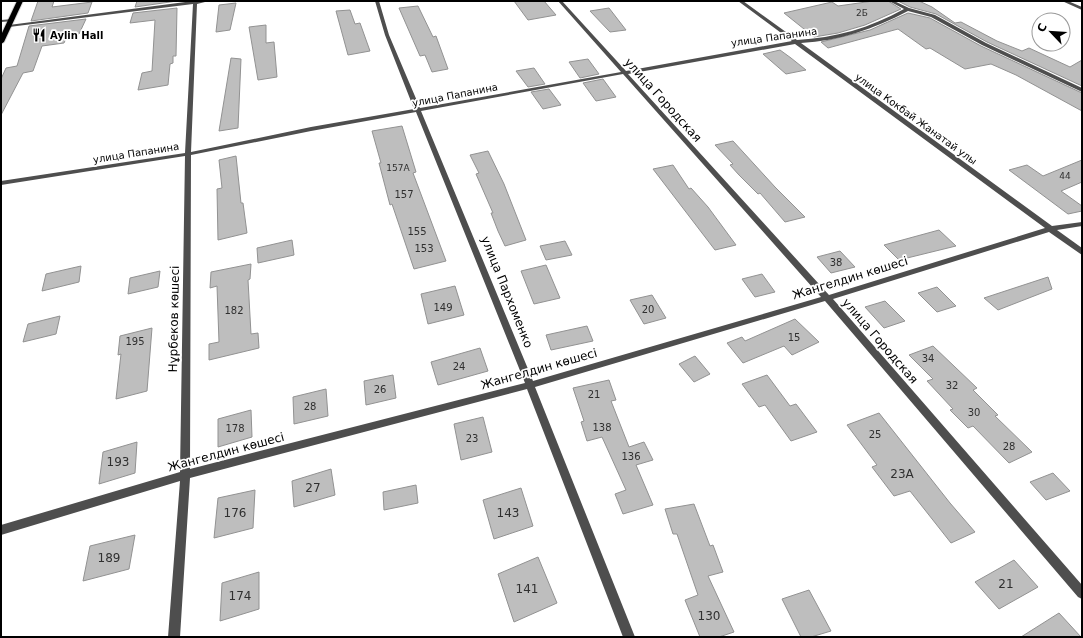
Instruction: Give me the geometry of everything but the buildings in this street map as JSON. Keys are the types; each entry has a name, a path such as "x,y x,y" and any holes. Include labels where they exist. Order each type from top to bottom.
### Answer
{"highway":[{"path":"1,42 20,1"}],"street":[{"path":"1,21 10,23 207,1"},
{"name":"улица Пархоменко","path":"377,1 388,35 530,385 629,637"},
{"name":"улица Городская","path":"560,1 622,72 827,298 1082,593"},
{"name":"улица Кокбай Жанатай улы","path":"740,1 1082,252"},
{"path":"891,1 907,9 933,16 984,44 1082,90"},
{"path":"1064,1 1082,9"},
{"name":"Нұрбеков көшесі","path":"174,637 184,475 188,154 195,2"},
{"name":"улица Папанина","path":"1,183 188,154 311,129 420,111 622,72 794,42 816,41 864,29 889,20 907,9"},
{"name":"Жангелдин көшесі","path":"1,530 184,475 530,385 827,298 1050,229 1082,224"}],"place":[{"name":"Aylin Hall","path":"39,35"}]}
